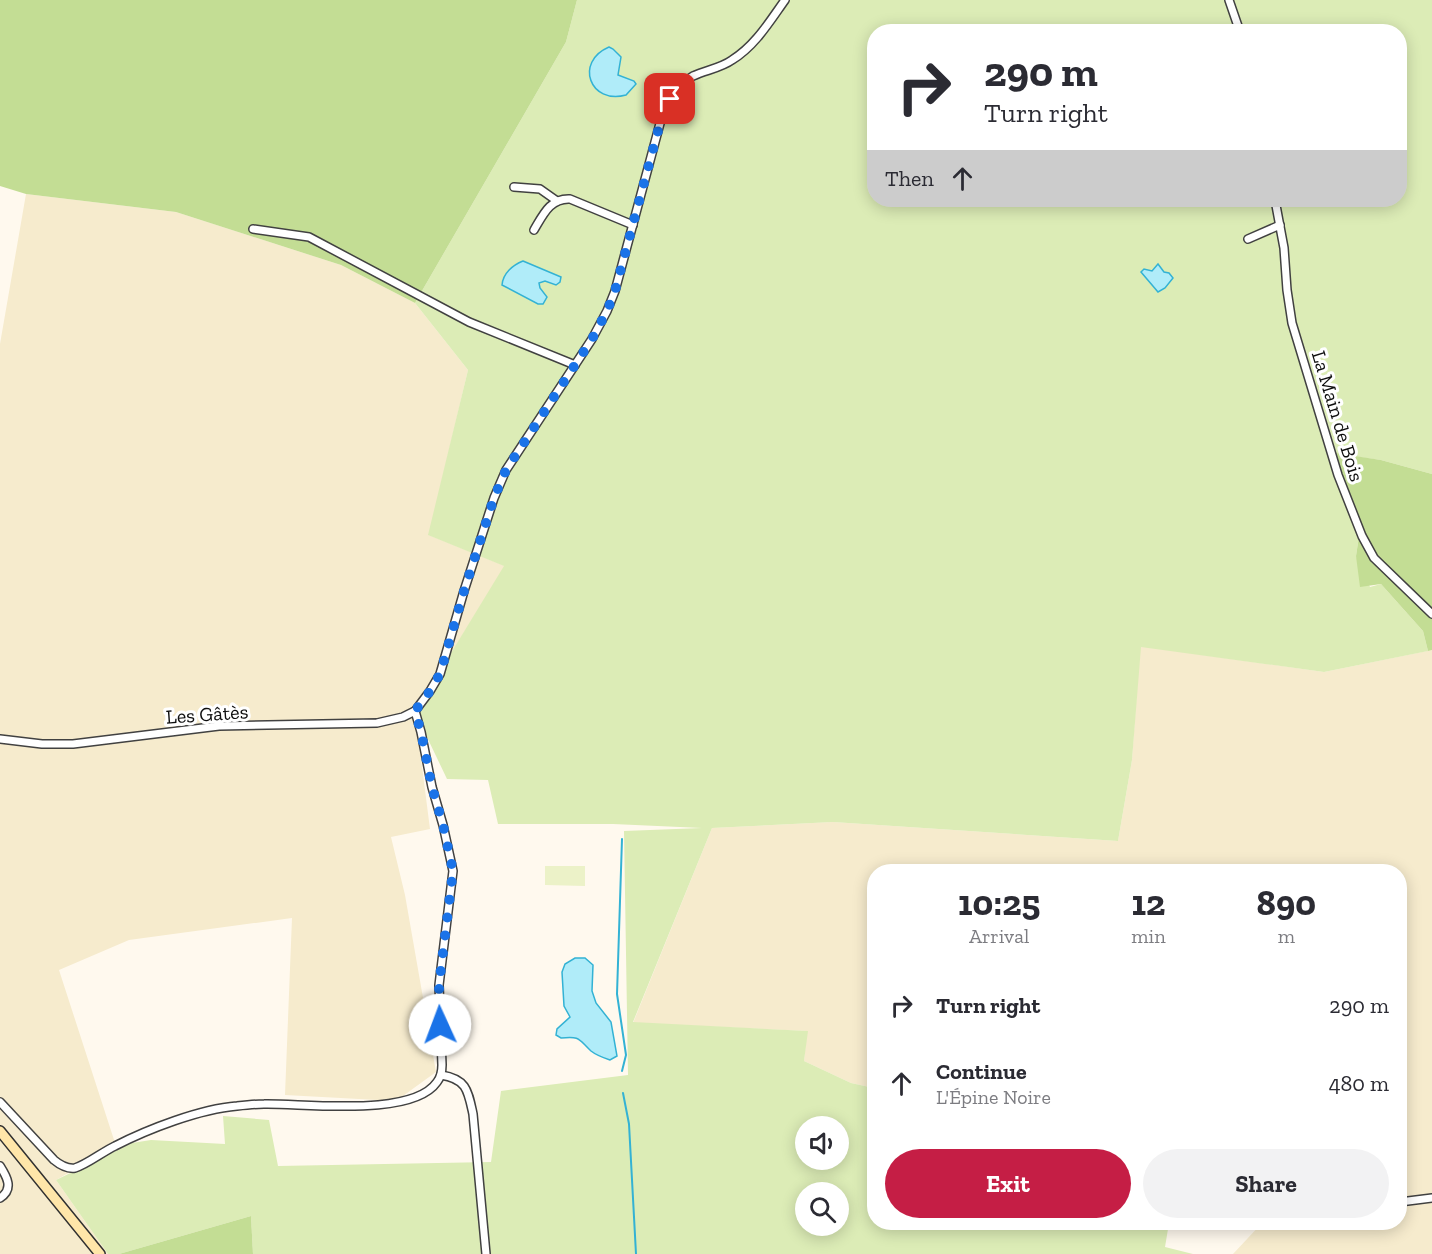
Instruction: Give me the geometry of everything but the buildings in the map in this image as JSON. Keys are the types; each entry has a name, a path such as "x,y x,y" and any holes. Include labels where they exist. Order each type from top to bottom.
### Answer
{"main road":[{"path":"0,1131 100,1254"}],"street":[{"path":"0,1101 54,1160 63,1167 76,1168 128,1140 181,1119 224,1107 265,1104 337,1107 390,1103 417,1096 430,1089 441,1075 439,985 453,871 415,711 440,674 467,580 494,498 506,470 575,366 607,311 615,291 662,116 670,99 681,85 693,76 732,61 748,48 785,0"},
{"path":"1229,0 1237,24"},
{"path":"514,187 540,189 556,201"},
{"path":"534,230 548,208 556,201 570,199 633,225"},
{"name":"La Main de Bois","path":"1276,207 1292,323 1338,475 1362,536 1374,558 1432,614"},
{"path":"1248,239 1280,225"},
{"path":"253,229 309,237 469,322 575,366"},
{"name":"Les Gâtès","path":"0,739 42,744 73,744 219,726 377,723 403,717 415,711"},
{"path":"441,1075 454,1077 462,1082 470,1097 486,1254"},
{"path":"0,1166 8,1180 9,1187 5,1195 0,1198"},
{"path":"1407,1201 1432,1197"}],"shaded area":[{"path":"26,194 176,212 341,265 415,303 468,370 429,535 505,566 415,712 430,829 391,837 405,895 436,1072 396,1101 285,1095 292,918 129,940 59,970 116,1146 56,1180 108,1254 0,1254 0,344"},
{"path":"1140,646 1324,672 1432,650 1432,1254 1233,1254 1255,1230 1407,1230 1407,864 867,864 867,1086 851,1083 804,1061 807,1031 633,1023 712,828 833,822 1118,841 1132,760"}],"green space":[{"path":"0,0 577,0 566,42 415,303 341,265 176,212 26,194 0,186"},
{"path":"577,0 1432,0 1432,474 1381,460 1335,454 1359,536 1356,556 1370,587 1381,584 1423,631 1428,651 1324,672 1141,647 1132,760 1118,841 833,822 712,828 633,1022 808,1031 804,1061 851,1083 867,1086 867,1230 1168,1230 1165,1247 1193,1254 253,1254 251,1216 119,1254 108,1254 56,1180 132,1143 151,1140 225,1144 223,1116 269,1120 278,1166 491,1162 501,1091 628,1075 624,831 702,828 613,824 498,824 488,780 447,779 415,712 504,566 428,535 468,370 415,303 566,42"},
{"path":"1335,453 1381,460 1432,474 1432,650 1428,651 1423,631 1381,584 1360,587 1356,556 1359,536 1340,490"},
{"path":"545,866 585,866 585,886 545,885"},
{"path":"251,1216 253,1254 119,1254"}],"water":[{"path":"609,47 621,57 618,75 636,84 626,95 603,94 591,80 592,62 598,54"},
{"path":"523,261 561,277 560,282 556,285 545,281 539,283 547,297 543,304 538,304 502,285 509,270"},
{"path":"1158,264 1173,278 1165,288 1158,292 1141,272 1144,269 1152,271"},
{"path":"575,958 585,958 593,965 592,991 596,1003 611,1022 617,1056 610,1060 593,1052 579,1039 561,1038 556,1035 557,1029 570,1017 564,1006 562,972 565,964"}],"waterway":[{"path":"622,839 617,994 626,1055 622,1071"},
{"path":"623,1093 629,1124 636,1254"}],"route":[{"path":"440,1025 439,985 453,871 415,711 440,674 494,498 506,470 575,366 607,311 615,291 662,116 670,99"}]}
